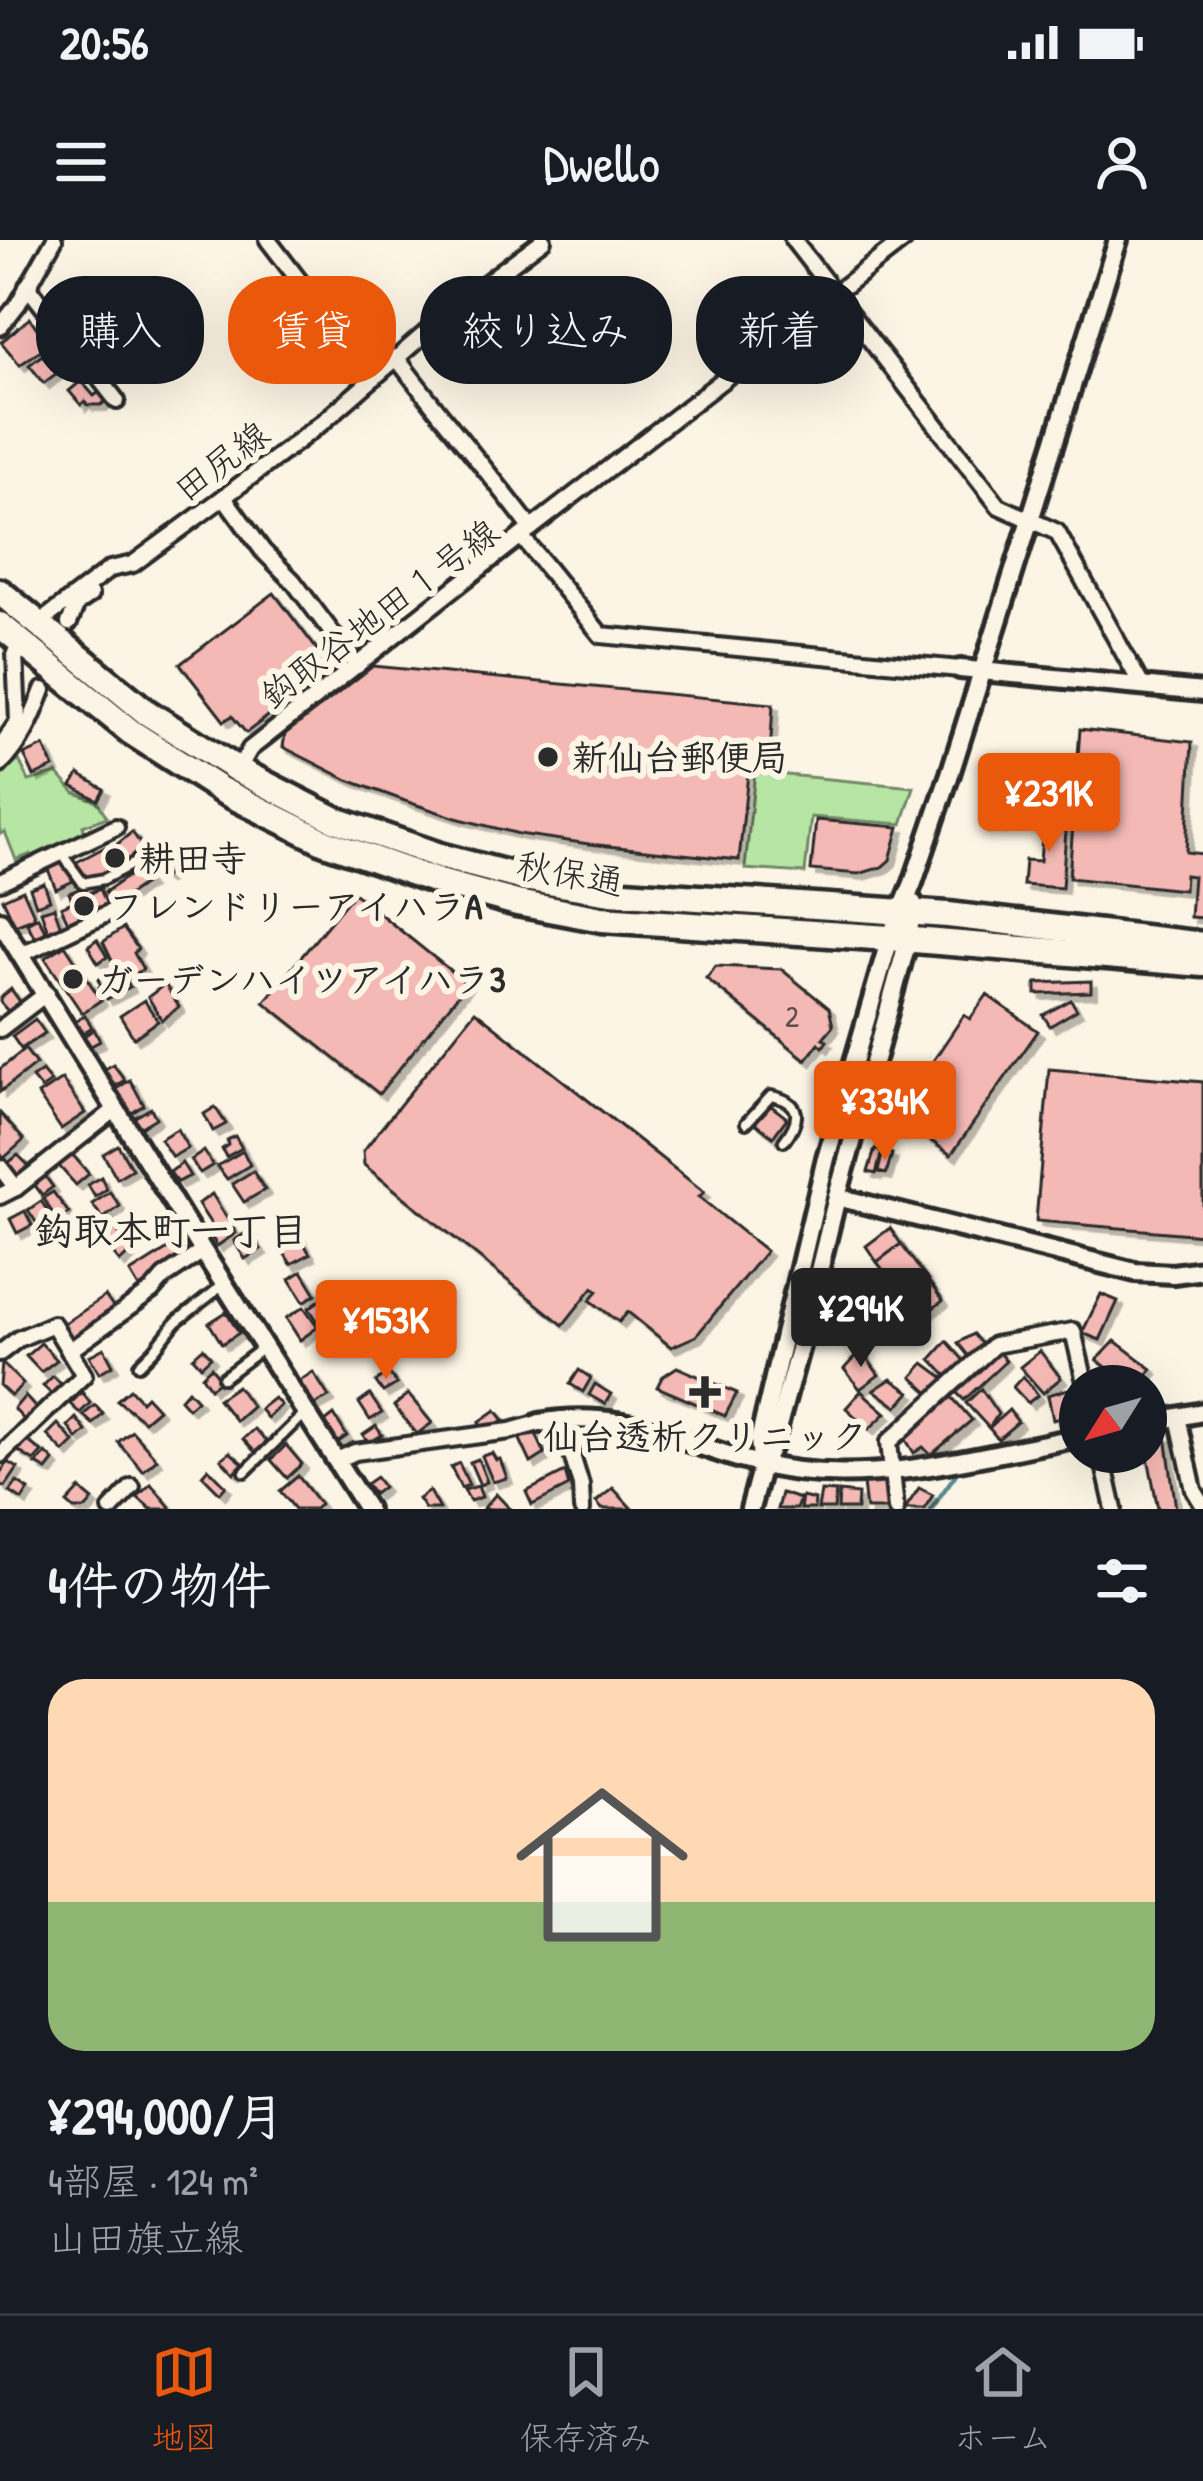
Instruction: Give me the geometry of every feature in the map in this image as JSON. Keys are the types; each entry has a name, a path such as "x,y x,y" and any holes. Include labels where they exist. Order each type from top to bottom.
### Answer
{"highway":[{"name":"秋保通","path":"0,592 30,634 131,732 220,790 325,842 436,881 602,919 1203,964"},
{"name":"秋保通","path":"0,625 30,634 238,770 336,820 443,857 523,878 610,892 1035,923 1203,945"}],"street":[{"path":"0,327 53,240"},
{"path":"268,240 296,276"},
{"name":"田尻線","path":"396,357 542,240"},
{"path":"793,240 821,276"},
{"path":"858,276 904,240"},
{"path":"750,1509 778,1424 913,883 1118,240"},
{"path":"27,286 117,400"},
{"path":"864,331 999,506 1057,532 1142,686"},
{"path":"396,357 486,468 526,532 718,384"},
{"name":"田尻線","path":"30,634 110,569 133,564 224,497 367,384"},
{"path":"224,497 357,666"},
{"name":"鈎取谷地田１号線","path":"238,770 250,749 526,532 601,634 960,669"},
{"path":"69,623 77,604 133,564"},
{"path":"0,748 18,721 15,653 30,634"},
{"path":"960,669 1203,692"},
{"path":"0,765 17,748 43,690"},
{"path":"0,882 116,827"},
{"path":"22,954 117,909"},
{"path":"0,921 367,1509"},
{"path":"761,1465 759,1441 821,1179 899,939"},
{"path":"0,1029 46,993"},
{"path":"0,1196 16,1189 116,1109"},
{"path":"0,1167 16,1189"},
{"path":"837,1197 1135,1272 1203,1270"},
{"path":"69,1351 202,1251"},
{"path":"0,1353 18,1339 53,1324 84,1375 0,1455"},
{"path":"896,1509 889,1442 994,1345 1073,1331 1081,1365"},
{"path":"1167,1419 1203,1412"},
{"path":"1178,1417 1194,1490 1203,1505"},
{"path":"337,1460 356,1452 510,1431 561,1419 596,1418 633,1424 761,1465 818,1473 892,1471 1059,1441"},
{"path":"561,1419 581,1485 582,1509"},
{"path":"1106,1473 1114,1509"},
{"path":"111,1509 132,1487"}],"lane":[{"path":"62,853 82,883 104,879 140,860"},
{"path":"746,1123 765,1099 781,1098 798,1117 784,1141"},
{"path":"139,1365 176,1322 224,1284"},
{"path":"223,1378 265,1347"},
{"path":"245,1472 305,1412"}],"green space":[{"path":"19,760 29,781 57,773 75,793 97,801 107,817 83,826 86,836 34,859 31,854 16,860 5,832 0,834 0,775"},
{"path":"755,772 914,787 902,824 811,817 805,873 745,869"}],"building":[{"path":"30,318 36,327 36,354 20,365 1,342"},
{"path":"84,384 106,401 81,405 69,391"},
{"path":"274,593 331,668 246,733 232,716 224,721 180,664"},
{"path":"373,666 773,704 770,756 750,754 739,860 519,834 456,818 348,780 283,747 285,734"},
{"path":"1080,729 1192,742 1186,852 1203,854 1203,918 1190,917 1193,876 1185,875 1184,890 1069,878"},
{"path":"44,746 54,767 34,776 24,755"},
{"path":"79,774 104,789 98,800 72,786"},
{"path":"985,794 1003,795 1001,828 982,827"},
{"path":"1044,813 1067,815 1062,888 1023,885 1025,860 1040,861"},
{"path":"816,820 899,827 890,860 859,874 811,870"},
{"path":"132,832 143,847 120,866 83,880 73,864 105,847 109,851"},
{"path":"160,849 176,868 163,878 148,860"},
{"path":"63,860 73,881 56,889 47,867"},
{"path":"138,869 147,882 114,905 105,892"},
{"path":"98,881 101,888 72,900 69,893"},
{"path":"44,883 50,900 36,905 30,888"},
{"name":"フレンドリーアイハラA","path":"100,889 107,905 68,922 61,907"},
{"path":"23,890 35,917 15,925 3,899"},
{"path":"354,893 467,984 379,1094 264,1002"},
{"path":"54,907 61,927 48,931 41,911"},
{"path":"38,917 47,934 36,940 27,923"},
{"path":"123,928 138,949 134,953 143,969 131,977 113,963 103,942"},
{"path":"97,939 107,957 98,963 88,946"},
{"name":"ガーデンハイツアイハラ3","path":"65,945 101,1000 82,1013 45,958"},
{"path":"716,966 781,969 829,1008 833,1026 823,1038 827,1041 823,1047 819,1043 806,1060 706,978"},
{"path":"108,972 112,977 121,972 130,987 107,999 98,980"},
{"path":"1091,981 1091,992 1036,994 1036,983"},
{"path":"165,984 179,1007 162,1020 148,997"},
{"path":"11,989 24,1007 12,1016 0,1002"},
{"path":"987,995 1038,1031 951,1155 896,1116 964,1015 970,1019"},
{"path":"144,1000 158,1021 134,1038 120,1016"},
{"path":"1071,1000 1077,1010 1050,1026 1043,1015"},
{"path":"475,1011 704,1192 699,1197 766,1251 696,1336 671,1347 628,1312 619,1322 590,1300 598,1291 593,1287 563,1325 364,1165 363,1151"},
{"path":"85,1015 92,1027 83,1033 75,1022"},
{"path":"35,1019 45,1033 21,1049 12,1036"},
{"path":"94,1029 100,1041 91,1046 84,1036"},
{"path":"25,1049 36,1064 0,1092 0,1069"},
{"path":"113,1064 125,1080 111,1088 99,1073"},
{"path":"1049,1069 1203,1082 1203,1235 1036,1221"},
{"path":"42,1071 51,1082 41,1089 32,1078"},
{"path":"62,1079 85,1113 61,1129 38,1095"},
{"path":"130,1080 144,1105 129,1115 113,1091"},
{"path":"770,1105 787,1118 773,1137 755,1123"},
{"path":"215,1107 226,1124 213,1131 204,1114"},
{"path":"151,1108 156,1118 136,1130 130,1120"},
{"path":"0,1113 24,1140 4,1158 0,1153"},
{"path":"177,1129 188,1148 172,1157 160,1139"},
{"path":"235,1136 242,1148 226,1157 222,1149"},
{"path":"118,1145 132,1169 117,1178 103,1154"},
{"path":"875,1149 882,1152 876,1174 868,1172"},
{"path":"204,1151 213,1165 200,1173 191,1160"},
{"path":"243,1151 250,1165 227,1179 217,1166"},
{"path":"883,1151 892,1154 886,1174 878,1172"},
{"path":"72,1154 89,1174 76,1185 59,1166"},
{"path":"18,1155 32,1169 21,1179 7,1164"},
{"path":"182,1163 190,1176 177,1182 170,1172"},
{"path":"253,1171 265,1190 244,1202 232,1184"},
{"path":"42,1172 53,1187 42,1195 31,1180"},
{"path":"101,1177 107,1189 95,1197 88,1185"},
{"path":"53,1192 69,1213 57,1220 43,1198"},
{"path":"110,1192 120,1206 103,1219 92,1204"},
{"path":"212,1194 236,1233 217,1246 211,1236 216,1232 198,1204"},
{"path":"41,1201 51,1216 38,1225 28,1210"},
{"path":"25,1211 32,1225 17,1233 10,1219"},
{"path":"110,1222 133,1250 120,1262 96,1232"},
{"path":"890,1228 901,1244 877,1262 866,1246"},
{"path":"248,1231 261,1249 245,1259 234,1241"},
{"path":"298,1233 310,1254 291,1264 279,1245"},
{"path":"179,1242 188,1257 139,1288 130,1273"},
{"path":"901,1244 943,1301 919,1318 877,1262"},
{"path":"302,1271 316,1294 304,1302 290,1279"},
{"path":"341,1285 352,1303 320,1325 309,1308"},
{"path":"1101,1294 1118,1301 1100,1340 1082,1333"},
{"path":"105,1296 117,1313 74,1344 62,1325"},
{"path":"366,1300 412,1333 402,1348 356,1313"},
{"path":"304,1307 318,1327 300,1340 286,1318"},
{"path":"226,1312 239,1333 222,1344 209,1323"},
{"path":"973,1334 984,1347 970,1358 958,1343"},
{"path":"947,1341 966,1363 949,1378 931,1359"},
{"path":"1115,1341 1147,1365 1104,1365 1097,1360"},
{"path":"41,1343 57,1360 41,1372 26,1356"},
{"path":"104,1348 113,1365 99,1373 89,1356"},
{"path":"203,1348 211,1357 201,1366 193,1357"},
{"path":"861,1350 879,1375 860,1389 844,1369"},
{"path":"1040,1351 1059,1380 1043,1393 1020,1367"},
{"path":"998,1352 1006,1361 964,1400 955,1391"},
{"path":"2,1363 23,1384 11,1396 0,1386"},
{"path":"924,1363 947,1380 933,1396 912,1377"},
{"path":"211,1367 221,1380 210,1388 202,1376"},
{"path":"677,1367 737,1393 725,1416 657,1387"},
{"path":"579,1370 591,1378 583,1392 570,1384"},
{"path":"313,1372 329,1397 312,1406 298,1382"},
{"path":"388,1372 397,1384 383,1392 376,1382"},
{"path":"53,1376 66,1389 56,1398 43,1386"},
{"path":"1023,1376 1038,1395 1028,1403 1013,1387"},
{"path":"891,1379 910,1392 897,1407 874,1390"},
{"path":"595,1384 611,1394 605,1404 589,1395"},
{"path":"237,1386 252,1407 236,1421 218,1399"},
{"path":"130,1389 141,1401 146,1396 158,1409 144,1421 117,1400"},
{"path":"981,1389 998,1414 989,1428 966,1403"},
{"path":"188,1390 197,1400 188,1408 180,1399"},
{"path":"861,1391 886,1413 869,1429 846,1408"},
{"path":"82,1392 90,1403 80,1413 70,1404"},
{"path":"1059,1392 1059,1418 1053,1420 1048,1395"},
{"path":"408,1394 432,1423 417,1434 394,1406"},
{"path":"949,1394 972,1420 931,1455 923,1447 914,1453 903,1435"},
{"path":"370,1395 382,1413 370,1420 359,1403"},
{"path":"25,1396 40,1413 28,1424 14,1409"},
{"path":"274,1398 281,1405 267,1418 260,1409"},
{"path":"95,1405 103,1414 93,1424 83,1415"},
{"path":"496,1410 506,1423 496,1430 482,1429 479,1422"},
{"path":"1009,1410 1018,1422 998,1439 989,1428"},
{"path":"334,1415 347,1436 334,1445 320,1426"},
{"path":"76,1418 86,1431 77,1439 68,1426"},
{"path":"58,1424 74,1442 64,1452 47,1435"},
{"path":"376,1426 382,1435 368,1443 363,1435"},
{"path":"254,1429 267,1442 255,1452 243,1439"},
{"path":"132,1431 157,1459 143,1471 118,1442"},
{"path":"535,1432 545,1454 531,1463 517,1433"},
{"path":"28,1441 42,1452 34,1461 18,1451"},
{"path":"1167,1443 1176,1509 1158,1509 1151,1473 1167,1473"},
{"path":"286,1445 302,1464 287,1478 271,1460"},
{"path":"230,1452 243,1463 234,1473 221,1459"},
{"path":"46,1453 54,1461 47,1470 36,1464"},
{"path":"492,1453 500,1459 507,1478 493,1482 482,1456"},
{"path":"478,1459 487,1482 480,1485 470,1462"},
{"path":"8,1462 18,1468 5,1487 0,1484 0,1473"},
{"path":"459,1463 469,1485 461,1488 451,1467"},
{"path":"208,1468 226,1486 220,1493 202,1475"},
{"path":"565,1472 569,1486 532,1505 526,1492"},
{"path":"298,1476 320,1504 315,1509 295,1509 280,1491"},
{"path":"376,1477 383,1487 374,1494 366,1484"},
{"path":"886,1480 890,1509 866,1509 863,1484"},
{"path":"17,1482 29,1490 22,1500 10,1492"},
{"path":"151,1484 168,1509 151,1509 137,1497"},
{"path":"478,1486 482,1497 470,1501 464,1490"},
{"path":"613,1488 632,1509 602,1509 596,1502"},
{"path":"919,1488 933,1495 924,1509 905,1509"},
{"path":"80,1489 93,1500 85,1509 74,1509 67,1503"},
{"path":"429,1491 439,1509 425,1509 418,1499"},
{"path":"821,1491 836,1492 834,1509 818,1509"},
{"path":"839,1492 858,1494 857,1509 838,1509"},
{"path":"781,1493 800,1499 796,1509 777,1509"},
{"path":"496,1494 510,1509 483,1509"},
{"path":"802,1497 815,1500 814,1509 800,1509"}],"waterway":[{"path":"931,1509 958,1471"}],"place":[{"name":"新仙台郵便局","path":"548,757"},
{"name":"耕田寺","path":"115,858"},
{"name":"フレンドリーアイハラA","path":"84,906"},
{"name":"ガーデンハイツアイハラ3","path":"73,979"},
{"name":"仙台透析クリニック","path":"705,1392"}],"district":[{"name":"鈎取本町一丁目","path":"171,1230"}]}
